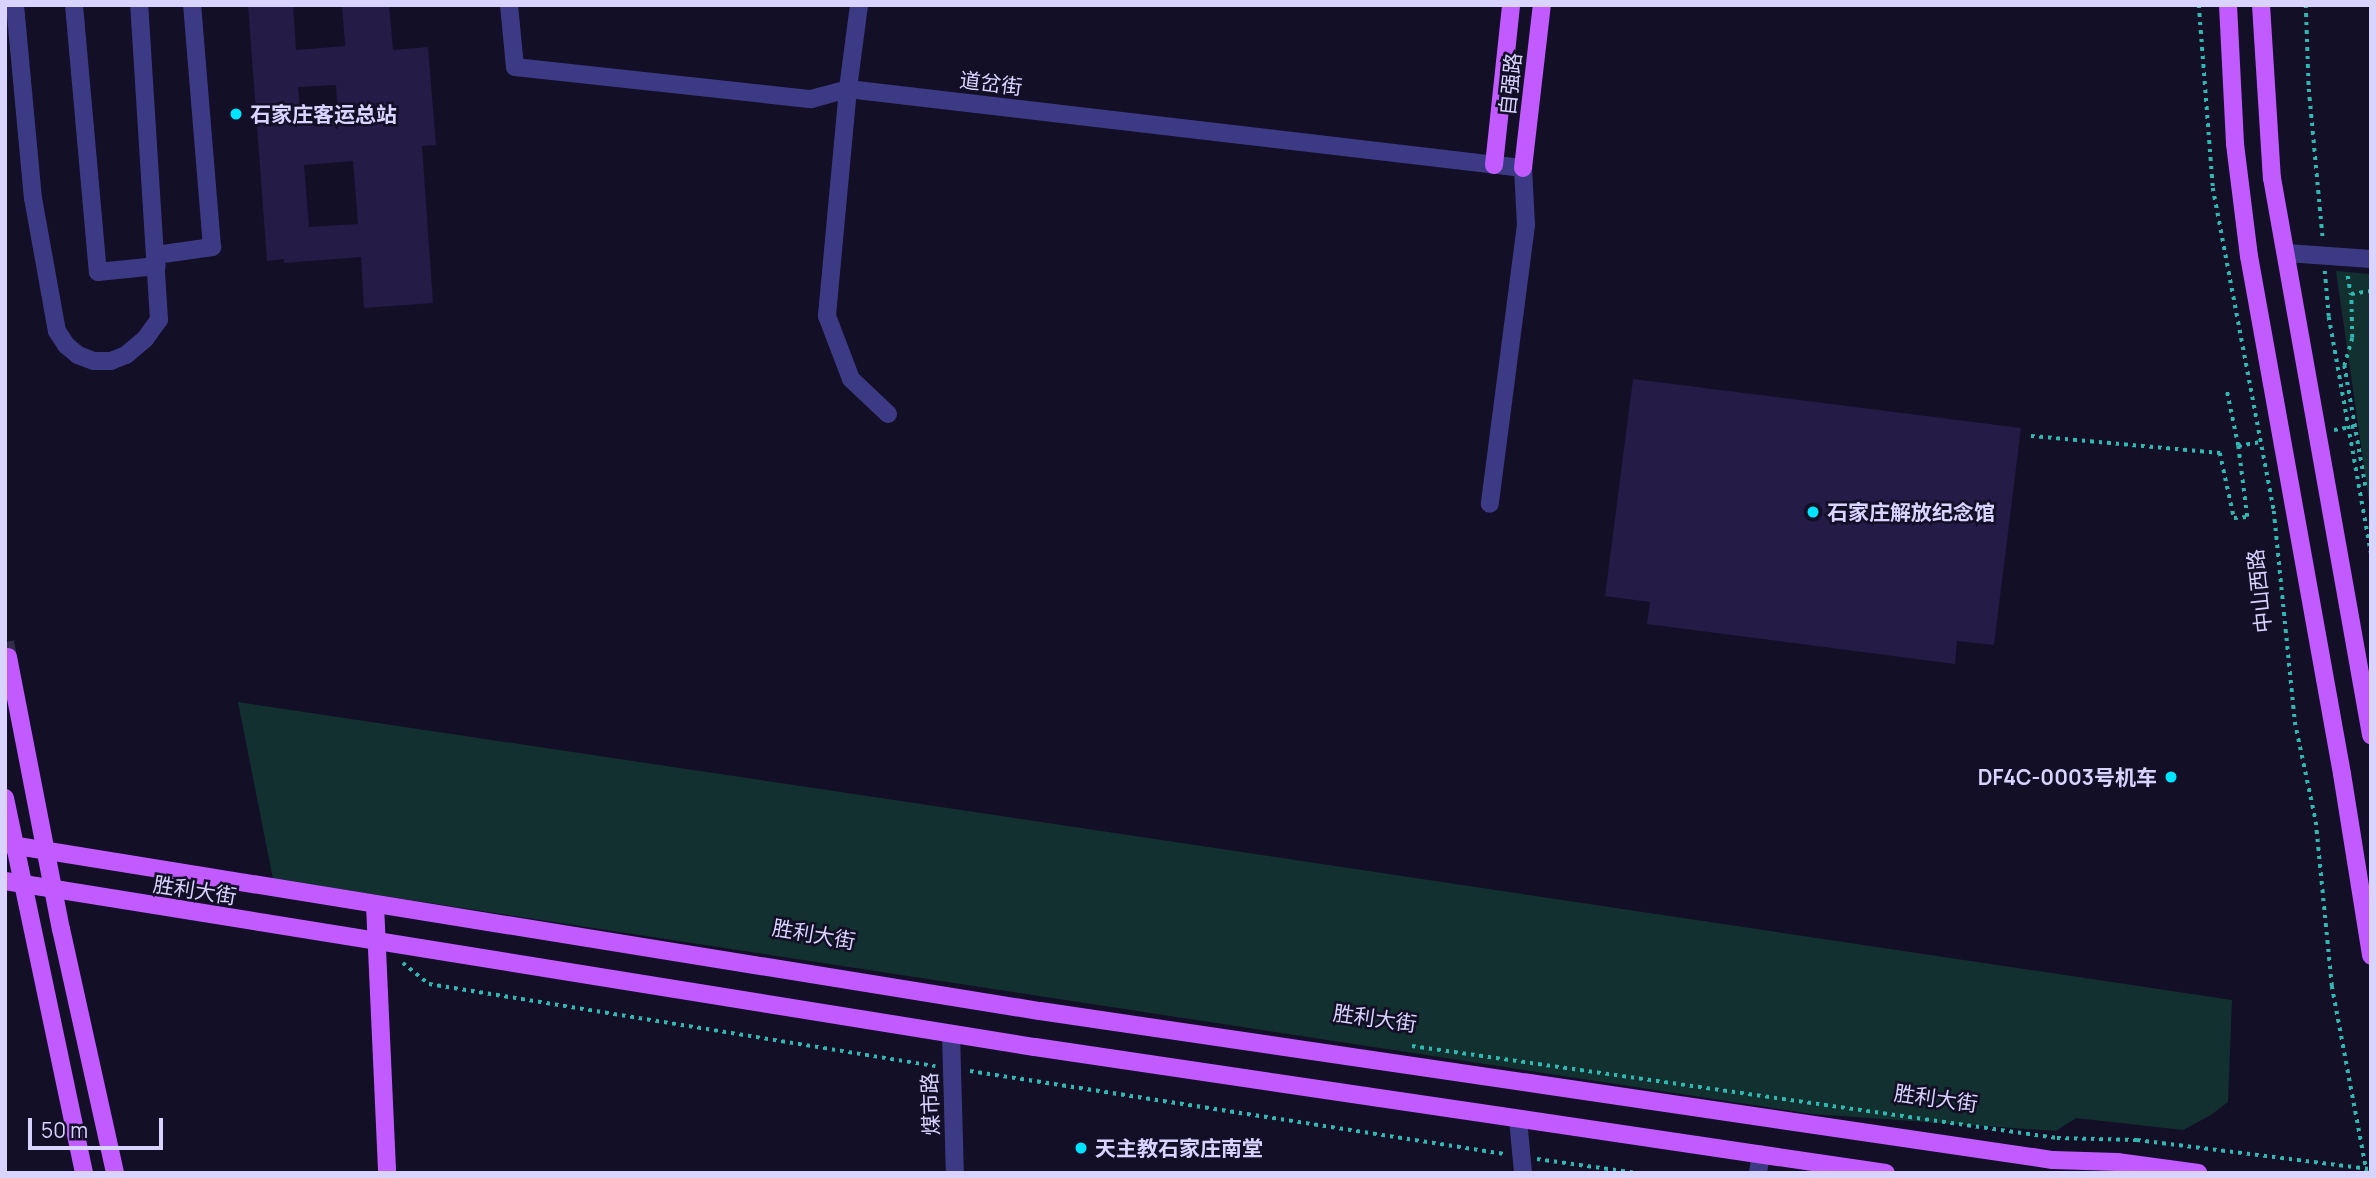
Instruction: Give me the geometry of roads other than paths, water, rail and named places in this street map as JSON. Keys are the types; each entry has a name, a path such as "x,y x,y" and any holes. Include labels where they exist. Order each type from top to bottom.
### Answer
{"main road":[{"name":"自强路","path":"1494,165 1511,5"},
{"name":"自强路","path":"1523,168 1542,5"},
{"path":"2228,5 2235,144 2249,256 2342,774 2371,956"},
{"path":"2262,5 2272,177 2371,735"},
{"path":"8,657 61,929 115,1173"},
{"path":"5,798 84,1173"},
{"name":"胜利大街","path":"5,844 1040,1011 2026,1156 2117,1162 2198,1173"},
{"name":"胜利大街","path":"5,881 951,1034 1886,1173"},
{"path":"375,905 387,1173"}],"street":[{"path":"15,5 33,198 57,331 66,345 78,355 94,361 111,361 126,355 145,339 159,320 139,5"},
{"path":"74,5 99,272 212,247 192,5"},
{"name":"道岔街","path":"509,5 515,68 811,99 848,89 1523,168"},
{"path":"859,5 848,89 827,316 852,379 888,414"},
{"path":"1490,504 1526,225 1523,168"},
{"path":"2287,253 2371,259"},
{"name":"煤市路","path":"951,1034 955,1173"},
{"path":"1518,1119 1522,1165"},
{"path":"1758,1173 1760,1154"}],"tunnel":[{"path":"5,642 8,657"}],"place":[{"name":"石家庄客运总站","path":"236,114"},
{"name":"石家庄解放纪念馆","path":"1813,512"},
{"name":"DF4C-0003号机车","path":"2171,777"},
{"name":"天主教石家庄南堂","path":"1081,1148"}]}
